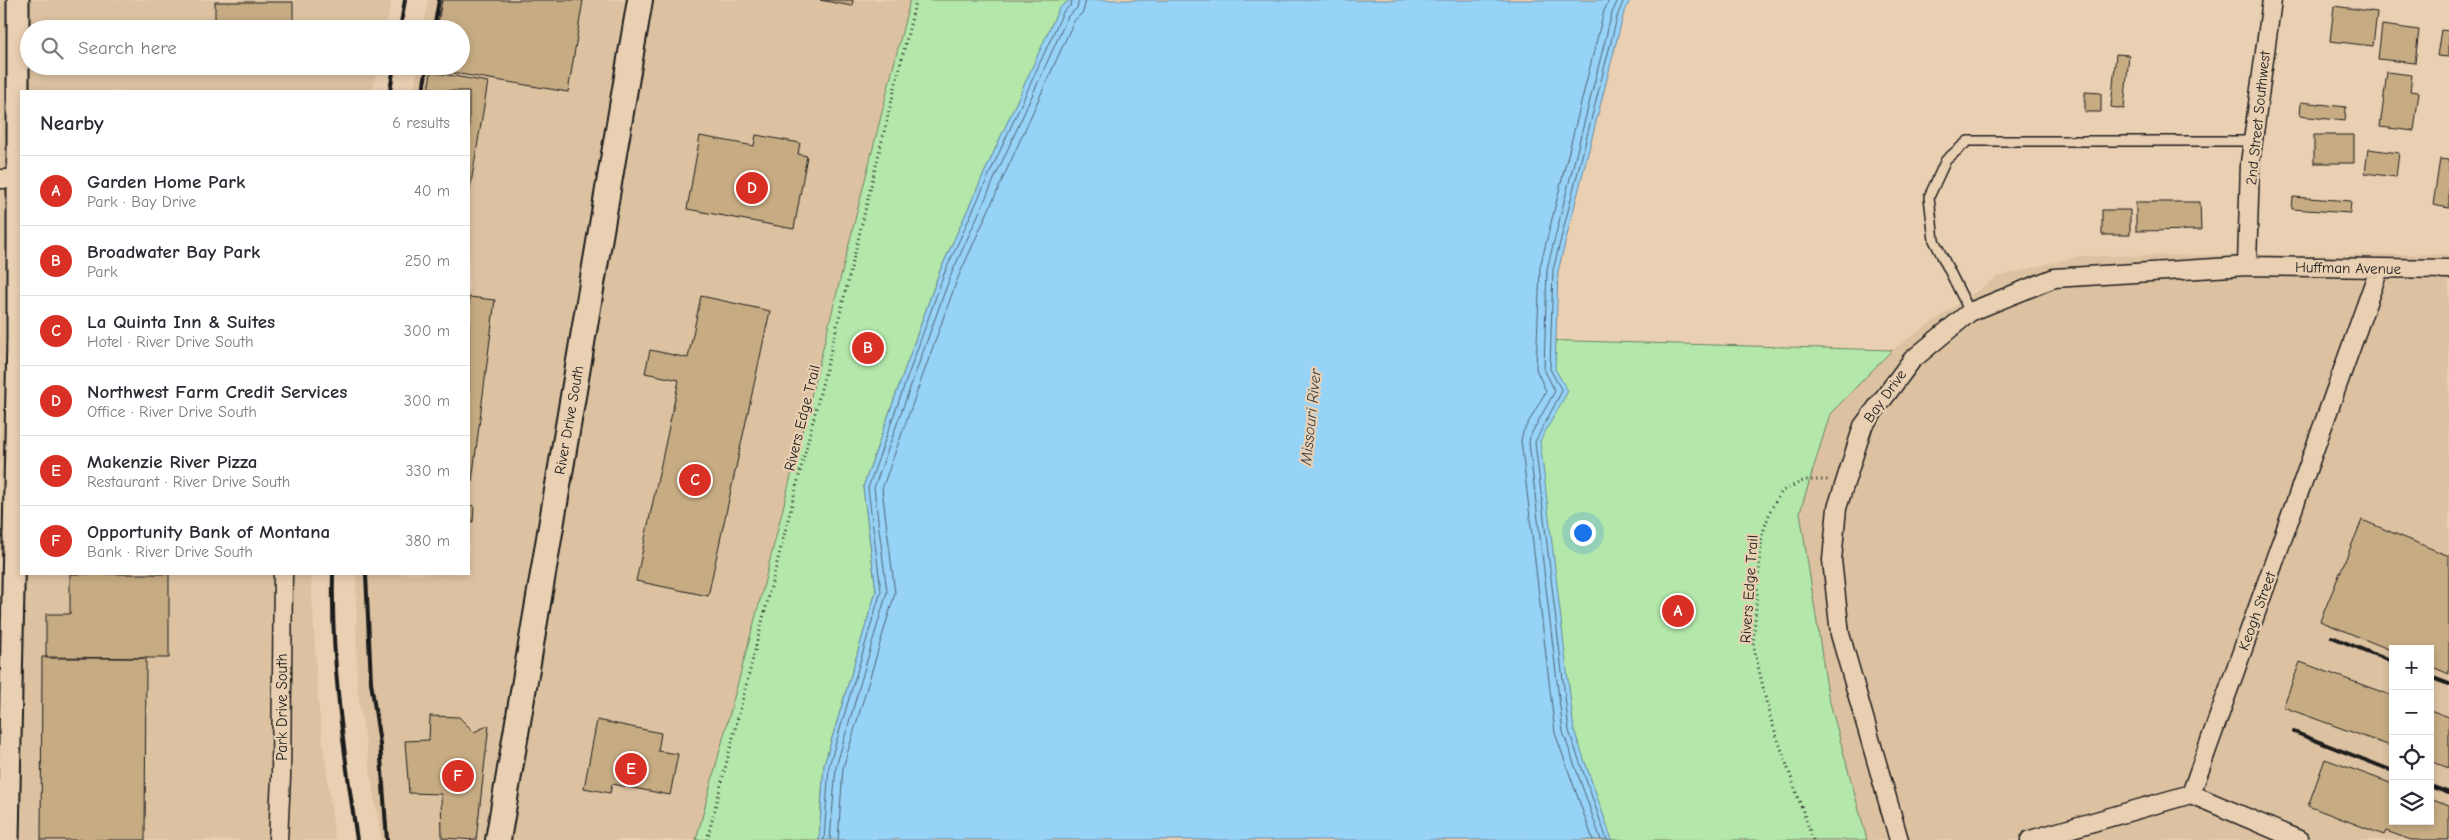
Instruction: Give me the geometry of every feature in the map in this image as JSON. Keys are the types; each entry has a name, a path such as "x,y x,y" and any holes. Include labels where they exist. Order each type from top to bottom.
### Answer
{"main road":[{"name":"River Drive South","path":"498,840 640,0"}],"street":[{"path":"8,840 20,337 8,179 18,0"},
{"name":"2nd Street Southwest","path":"2248,266 2250,163 2272,0"},
{"name":"Huffman Avenue","path":"2248,266 2449,269"},
{"name":"Bay Drive","path":"1899,840 1840,634 1832,560 1836,508 1863,426 1912,360 1970,312 2054,278 2248,266"},
{"name":"Keogh Street","path":"2191,794 2379,269"},
{"name":"Park Drive South","path":"278,840 281,777 283,575"},
{"path":"2030,840 2191,794 2299,840"}],"lane":[{"path":"1970,312 1934,240 1929,197 1946,160 1968,141 2253,141"}],"path":[{"name":"Rivers Edge Trail","path":"706,840 838,319 916,0"},
{"name":"Rivers Edge Trail","path":"1813,840 1769,714 1753,643 1762,534 1771,509 1782,491 1805,480 1826,480 1844,483"}],"shaded area":[{"path":"0,0 392,0 387,20 20,20 20,75 375,75 372,90 20,90 20,575 311,575 318,702 335,840 0,840"},
{"path":"428,0 910,0 760,600 696,840 381,840 357,687 356,575 470,575 470,90 414,90 417,75 470,75 470,20 425,20"},
{"path":"2449,254 2449,840 1867,840 1828,695 1800,512 1830,413 1892,350 1997,277 2079,256"}],"green space":[{"path":"910,0 1070,0 1059,9 939,273 863,487 876,591 824,765 819,840 696,840 760,600"},
{"path":"1538,340 1892,350 1830,414 1800,512 1828,695 1867,840 1586,840 1524,528"}],"water":[{"name":"Missouri River","path":"1070,0 1630,0 1623,16 1558,271 1555,369 1568,391 1540,441 1574,730 1612,840 819,840 824,765 876,591 863,487 939,273 1059,8"}],"building":[{"path":"442,0 583,0 568,92 466,75 470,75 470,20 439,20"},
{"path":"820,0 853,0 852,6"},
{"path":"215,2 293,2 293,20 215,20"},
{"path":"2334,6 2377,12 2373,46 2330,41"},
{"path":"2382,25 2419,30 2415,63 2378,59"},
{"path":"2441,30 2449,31 2449,57 2437,56"},
{"path":"2116,54 2129,55 2124,109 2111,107"},
{"path":"2387,72 2412,75 2410,91 2419,92 2414,131 2380,127"},
{"path":"431,75 448,75 488,82 470,189 470,90 428,90"},
{"path":"2085,92 2101,93 2101,112 2085,112"},
{"path":"2301,102 2346,107 2345,121 2300,116"},
{"path":"756,135 800,143 798,154 807,156 794,229 687,209 700,136 754,146"},
{"path":"2314,135 2354,135 2354,163 2314,163"},
{"path":"2368,149 2399,153 2396,177 2365,173"},
{"path":"2440,159 2449,160 2449,208 2433,205"},
{"path":"2293,197 2351,201 2350,213 2292,209"},
{"path":"2136,202 2200,202 2201,230 2136,231"},
{"path":"2102,210 2130,210 2130,235 2102,235"},
{"path":"701,296 770,311 708,596 636,581 679,380 645,373 650,350 688,358"},
{"path":"470,297 495,300 470,497"},
{"path":"470,505 474,506 473,522 470,521"},
{"path":"2362,520 2449,556 2449,674 2434,668 2434,645 2389,645 2389,649 2320,621"},
{"path":"70,575 169,575 169,658 46,658 46,614 70,614"},
{"path":"42,657 146,658 145,840 41,840"},
{"path":"2300,662 2389,695 2389,746 2283,707"},
{"path":"2434,711 2449,717 2449,768 2434,762"},
{"path":"430,716 459,717 474,732 489,725 476,840 442,838 441,794 409,793 405,741 429,740"},
{"path":"597,720 661,733 658,751 678,754 670,795 612,784 610,793 584,788"},
{"path":"2325,759 2389,783 2389,825 2434,825 2434,799 2449,805 2449,840 2411,840 2386,831 2384,835 2308,806"}],"railway":[{"path":"402,20 405,0"},
{"path":"436,20 439,0"},
{"path":"390,90 393,75"},
{"path":"423,90 426,75"},
{"path":"333,575 336,674 357,840"},
{"path":"366,575 371,682 380,744 387,840"},
{"path":"2332,637 2389,660"},
{"path":"2434,678 2449,684"},
{"path":"2294,732 2389,769"},
{"path":"2434,787 2449,793"}],"place":[{"name":"Northwest Farm Credit Services","path":"752,188"},
{"name":"Broadwater Bay Park","path":"868,348"},
{"name":"La Quinta Inn & Suites","path":"695,480"},
{"name":"Garden Home Park","path":"1678,611"},
{"name":"Makenzie River Pizza","path":"631,769"},
{"name":"Opportunity Bank of Montana","path":"458,776"}]}
